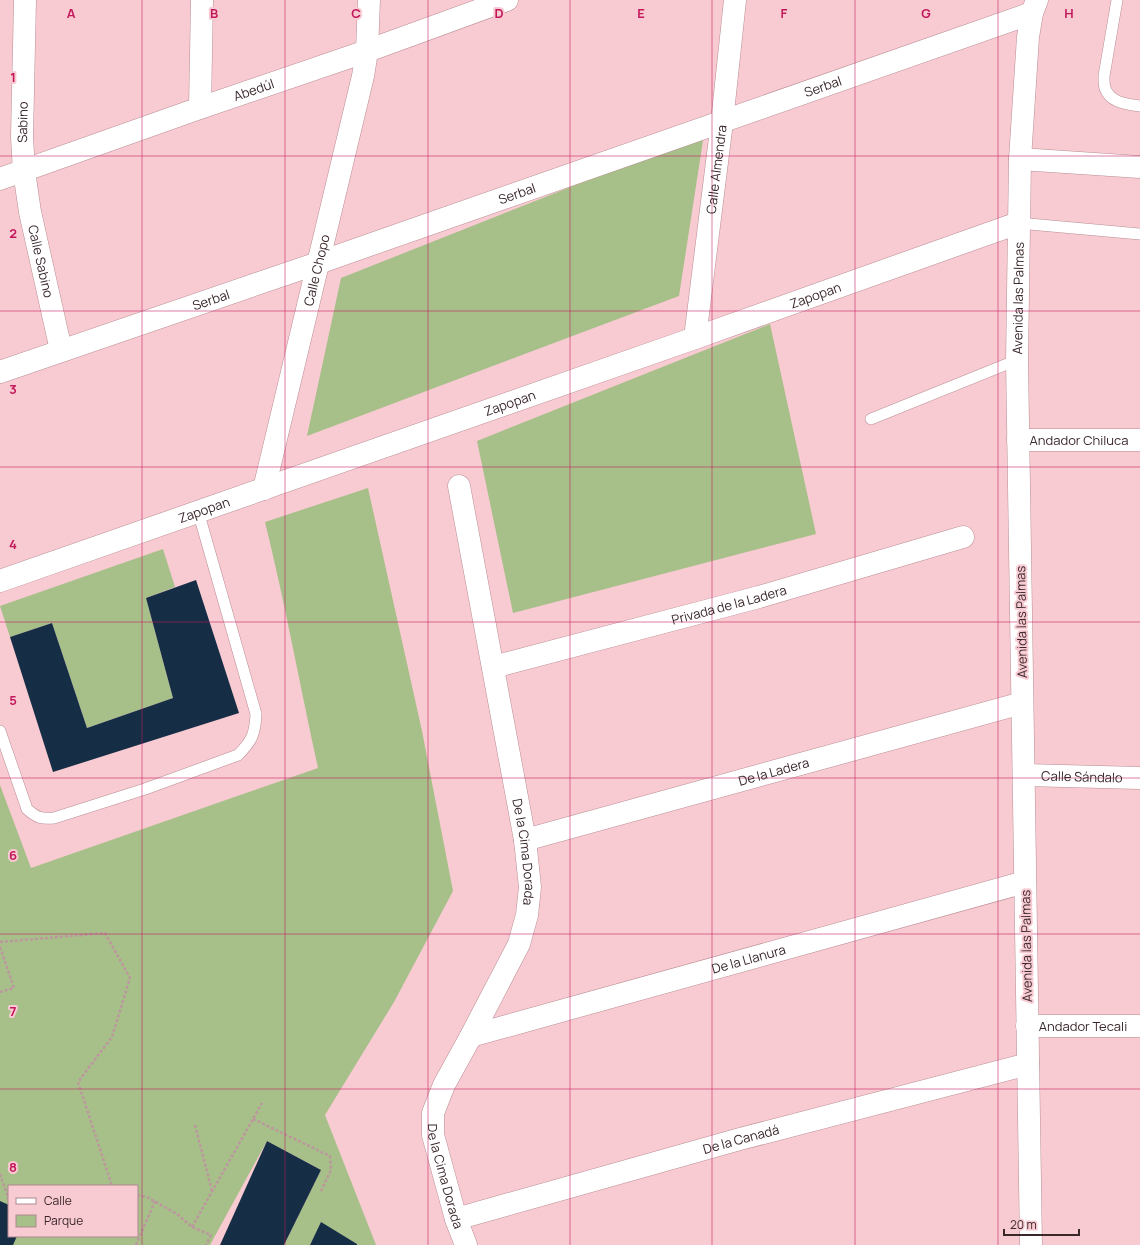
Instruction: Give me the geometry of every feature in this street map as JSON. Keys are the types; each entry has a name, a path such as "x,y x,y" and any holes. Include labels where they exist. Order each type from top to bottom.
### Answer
{"street":[{"name":"Sabino","path":"24,171 22,136 25,0"},
{"path":"200,108 202,0"},
{"name":"Calle Chopo","path":"264,489 363,76 367,51 369,0"},
{"name":"Abedúl","path":"0,179 367,51 507,0"},
{"name":"Calle Almendra","path":"695,338 722,122 735,0"},
{"name":"Serbal","path":"0,372 722,122 1035,6"},
{"name":"Avenida las Palmas","path":"1031,1245 1017,360 1020,158 1028,37 1035,6"},
{"path":"1020,158 1140,167"},
{"name":"Calle Sabino","path":"24,171 30,212 61,350"},
{"name":"Zapopan","path":"0,581 695,338 1018,223"},
{"name":"Andador Chiluca","path":"1018,440 1140,440"},
{"name":"De la Cima Dorada","path":"459,486 526,840 530,887 527,915 521,936 506,972 444,1085 434,1113 433,1135 456,1219 466,1245"},
{"name":"Privada de la Ladera","path":"493,667 760,597 963,537"},
{"name":"De la Ladera","path":"526,840 1022,704"},
{"name":"Calle Sándalo","path":"1024,776 1140,778"},
{"name":"De la Llanura","path":"471,1036 1025,882"},
{"name":"Andador Tecali","path":"1027,1026 1140,1026"},
{"name":"De la Canadá","path":"456,1219 740,1140 1028,1064"}],"lane":[{"path":"1117,0 1104,76 1105,88 1110,97 1120,103 1140,106"},
{"path":"1018,223 1140,234"},
{"path":"871,419 1017,360"},
{"path":"0,731 27,809 35,816 42,818 54,818 145,789 238,755 247,747 255,731 256,714 198,511"}],"path":[{"path":"0,942 106,933 130,978 112,1037 78,1082 112,1185"},
{"path":"0,947 14,988 0,992"},
{"path":"192,1227 262,1103"},
{"path":"253,1119 330,1156 331,1170 321,1191"},
{"path":"195,1125 212,1192"},
{"path":"0,1174 8,1197"},
{"path":"138,1195 147,1197 155,1201 177,1214 192,1227 211,1235 206,1245"},
{"path":"136,1245 155,1201"}],"green space":[{"path":"704,134 679,296 307,436 341,278"},
{"path":"770,324 816,534 513,613 477,441"},
{"path":"368,488 422,731 453,891 394,1002 325,1115 376,1245 357,1245 321,1223 310,1245 284,1245 321,1170 267,1141 210,1245 0,1245 0,785 31,868 318,768 265,522"},
{"path":"163,549 175,587 146,598 173,698 87,728 52,623 10,637 0,606"}],"building":[{"path":"196,580 239,713 53,772 10,637 52,623 87,728 173,698 146,598"},
{"path":"267,1141 321,1170 284,1245 220,1245"},
{"path":"0,1201 8,1205 8,1237 17,1237 13,1245 0,1245"},
{"path":"321,1222 357,1244 357,1245 310,1245"}]}
